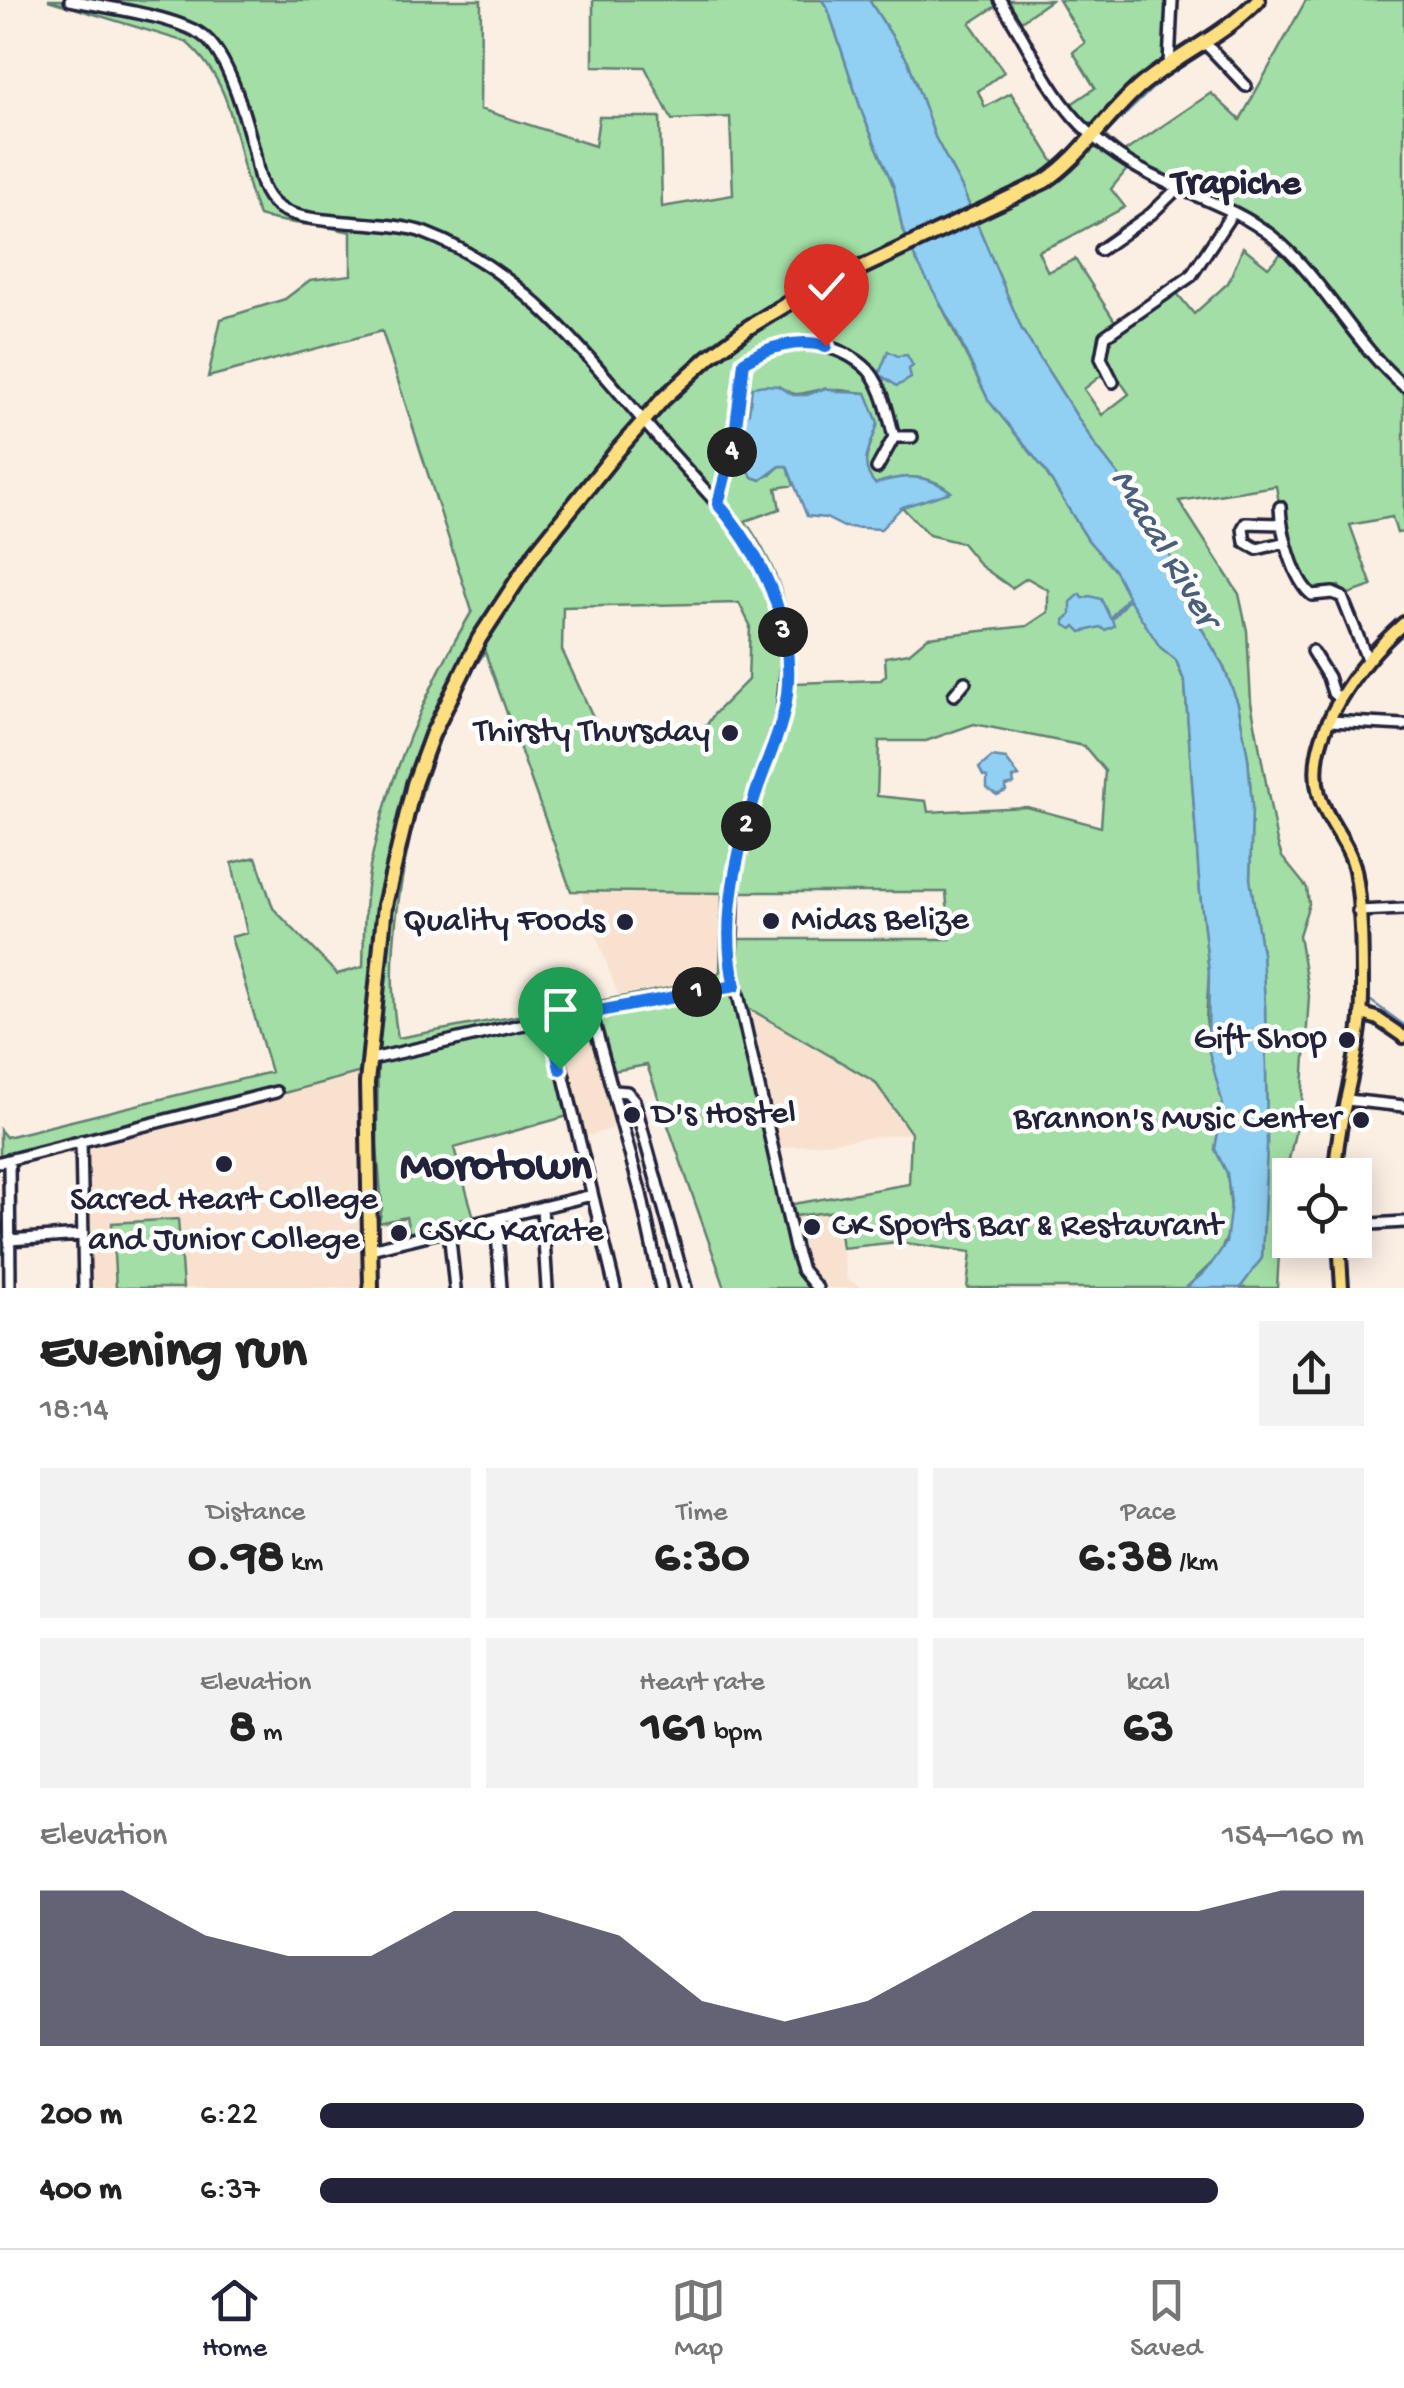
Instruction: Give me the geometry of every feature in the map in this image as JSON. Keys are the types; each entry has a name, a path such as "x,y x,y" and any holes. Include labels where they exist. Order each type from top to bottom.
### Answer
{"highway":[{"path":"1205,42 1250,0"},
{"path":"375,1288 367,1084 385,905 400,832 432,735 465,664 506,596 555,527 642,420 709,357 797,298 1010,199 1055,174 1134,92 1232,24 1258,0"},
{"path":"371,1065 375,1288"}],"main road":[{"path":"1338,1158 1362,1010 1358,911 1352,860 1318,788 1318,762 1339,698 1367,659 1404,622"},
{"path":"1362,1010 1380,1013 1404,1033"},
{"path":"1340,1258 1342,1288"}],"street":[{"path":"70,0 160,19 200,34 223,60 263,188 276,206 304,216 424,232 527,294 585,350 747,540 766,573 781,622 786,664 782,717 746,824 734,878 731,923 735,986 799,1260 816,1288"},
{"path":"1000,0 1054,94 1077,124 1137,167 1251,220 1281,244 1370,353 1404,386"},
{"path":"1170,64 1172,0"},
{"path":"1205,42 1246,86"},
{"path":"1100,250 1136,226 1179,188"},
{"path":"1112,382 1101,358 1105,336 1191,276 1233,212"},
{"path":"718,504 734,442 744,362 766,350 812,342 864,365 882,396 894,437 877,468"},
{"path":"894,437 912,437"},
{"path":"1280,507 1286,542 1309,594 1332,593 1342,597 1367,659"},
{"path":"1281,524 1246,523 1245,542 1257,549 1286,542"},
{"path":"1312,651 1328,677 1332,693 1339,698"},
{"path":"954,694 965,682"},
{"path":"1330,720 1404,725"},
{"path":"1358,911 1404,909"},
{"path":"371,1065 550,1020 735,986"},
{"path":"590,1012 614,1091 661,1288"},
{"path":"550,1020 615,1288"},
{"path":"614,1091 627,1092 634,1100 686,1288"},
{"path":"10,1288 5,1257 9,1240 5,1161 276,1092"},
{"path":"1347,1100 1404,1106"},
{"path":"81,1141 84,1288"},
{"path":"375,1248 592,1195"},
{"path":"542,1207 547,1288"},
{"path":"496,1219 501,1288"},
{"path":"1372,1224 1404,1222"},
{"path":"450,1230 456,1288"},
{"path":"9,1240 82,1235"}],"shaded area":[{"path":"580,891 723,893 720,972 713,980 618,995"},
{"path":"750,1009 875,1082 911,1133 780,1148 795,1216 837,1211 847,1279 862,1288 809,1288 801,1279 791,1250 738,1013"},
{"path":"586,1021 619,1127 580,1138 556,1029"},
{"name":"Sacred Heart College and Junior College","path":"365,1071 359,1218 365,1288 92,1288 85,1147"}],"green space":[{"path":"48,0 481,0 480,109 595,146 599,117 660,117 662,207 733,195 730,117 672,120 645,67 593,66 593,0 822,0 863,115 894,187 902,227 989,401 1044,469 1088,540 1115,571 1160,647 1176,660 1185,684 1209,972 1206,1020 1223,1105 1215,1149 1227,1173 1231,1210 1230,1230 1218,1257 1186,1288 967,1288 971,1252 898,1242 842,1248 837,1211 795,1216 793,1204 909,1184 911,1133 875,1082 750,1009 739,1013 791,1250 801,1279 809,1288 725,1288 647,1065 602,1073 585,1021 556,1029 575,1114 454,1148 475,1221 410,1236 406,1217 379,1223 382,1207 377,1147 378,1048 367,1045 365,1071 85,1147 84,1136 0,1157 0,1130 6,1137 271,1072 231,937 247,933 232,863 256,857 273,908 337,974 363,967 368,879 386,802 425,702 472,611 382,331 208,377 221,319 285,299 310,280 351,275 351,232 259,216 227,102 204,61 186,42","holes":["778,386 797,394 829,389 866,393 878,423 864,463 865,472 875,484 914,477 933,481 950,491 902,507 929,535 962,543 981,566 1012,588 1027,578 1048,590 1048,612 1027,626 928,637 909,653 885,657 886,675 881,680 794,683 792,639 777,578 745,521 780,509 776,488 794,485 787,466 780,466 770,475 752,477 742,456","739,603 750,625 748,680 714,714 699,737 601,734 562,650 563,607","485,652 571,891 722,893 720,971 712,980 398,1038 393,995 400,893 410,838 442,734 462,689","974,724 1084,746 1105,771 1101,827 1027,807 928,812 926,801 877,796 879,741 926,741","739,892 946,892 950,939 738,939"]},
{"path":"869,0 1005,0 970,23 1004,72 978,91 985,107 1011,93 1056,166 1013,203 1102,133 1124,152 1211,93 1240,120 1306,0 1404,0 1404,532 1397,533 1392,517 1350,525 1372,586 1343,596 1339,586 1309,592 1282,520 1276,486 1179,501 1239,594 1247,631 1251,702 1277,842 1282,857 1307,888 1309,904 1299,935 1309,996 1302,1102 1289,1158 1272,1158 1272,1258 1279,1258 1277,1288 1240,1288 1262,1258 1267,1144 1262,954 1250,879 1252,806 1248,758 1238,704 1223,665 1192,612 1185,584 1141,504 1095,445 1022,330 962,188 935,137 908,61","holes":["1133,162 1250,215 1287,247 1268,267 1243,247 1228,283 1194,314 1171,286 1116,323 1075,259 1048,272 1038,251 1125,207 1111,189","1111,368 1129,394 1102,415 1084,389"]},
{"path":"1006,0 1051,0 1021,21"},
{"path":"1059,0 1167,0 1165,61 1138,81 1090,129 1067,107 1095,88 1073,52 1085,43"},
{"path":"178,1219 183,1288 116,1288 112,1223"}],"water":[{"name":"Macal River","path":"822,0 869,0 908,61 935,137 962,188 1022,330 1095,445 1141,504 1185,584 1192,612 1223,665 1238,704 1248,758 1252,806 1250,879 1262,954 1267,1144 1262,1258 1240,1288 1186,1288 1207,1270 1226,1243 1231,1203 1227,1173 1215,1149 1223,1105 1208,1048 1209,972 1185,683 1176,660 1160,647 1129,599 1112,619 1114,626 1105,630 1100,627 1081,632 1075,626 1072,629 1065,625 1064,620 1071,614 1071,602 1080,594 1083,598 1101,599 1110,618 1128,596 1044,469 989,401 915,258 902,227 894,187 863,115"},
{"path":"888,351 907,355 913,366 909,369 911,378 897,386 879,374"},
{"path":"778,386 793,395 826,388 866,393 878,423 866,462 875,484 914,477 951,492 902,507 881,529 844,527 826,518 807,516 787,466 780,466 761,480 752,477 742,456 747,447 740,421 749,413 752,387"},
{"path":"992,757 1006,759 1019,776 997,795 987,788 987,777 979,768"}],"waterway":[{"path":"1212,47 1267,0"},
{"path":"1100,139 1161,80 1205,51"},
{"path":"1053,183 1095,144"},
{"path":"977,221 1046,187"},
{"path":"1362,906 1389,905"},
{"path":"1371,1001 1404,1025"}],"place":[{"name":"Thirsty Thursday","path":"730,733"},
{"name":"Midas Belize","path":"771,921"},
{"name":"Quality Foods","path":"625,922"},
{"name":"Gift Shop","path":"1347,1040"},
{"name":"D's Hostel","path":"632,1115"},
{"name":"Brannon's Music Center","path":"1361,1120"},
{"name":"Sacred Heart College and Junior College","path":"224,1164"},
{"name":"CK Sports Bar & Restaurant","path":"812,1227"},
{"name":"CSKC Karate","path":"399,1233"}],"district":[{"name":"Trapiche","path":"1236,185"},
{"name":"Morotown","path":"496,1168"}],"route":[{"path":"560,1069 550,1020 735,986 731,923 734,878 746,824 782,717 786,664 781,622 766,573 747,540 718,504 734,442 744,362 766,350 796,343 826,346"}]}
